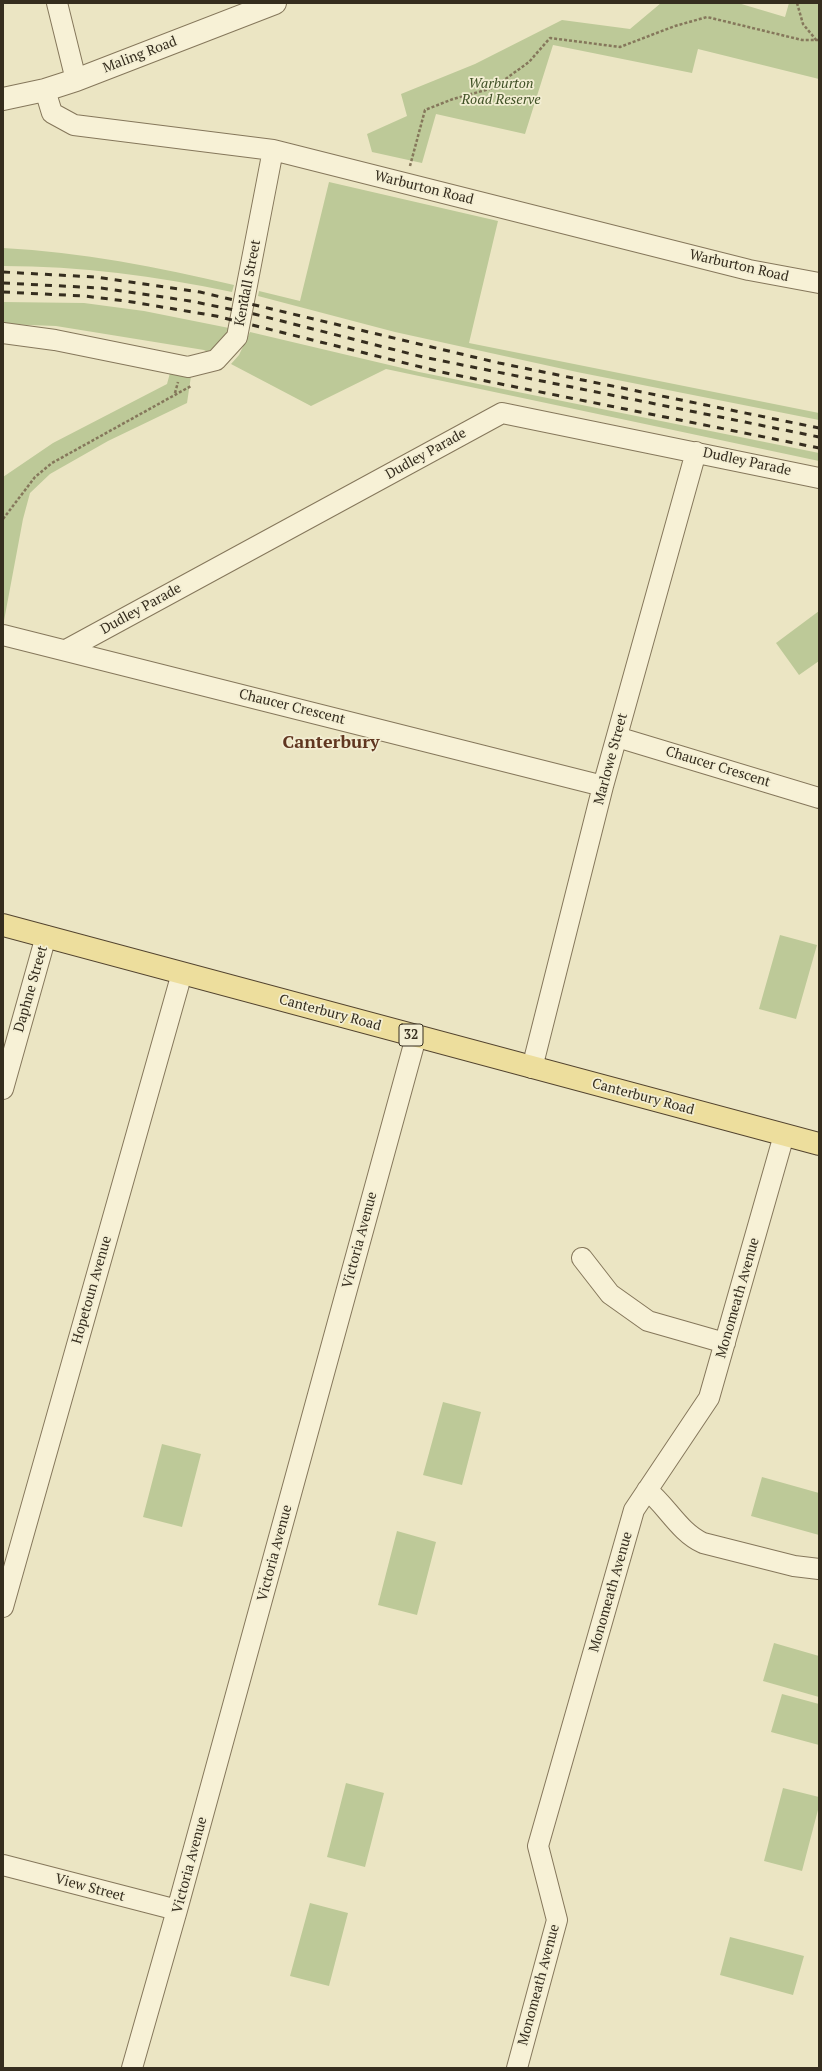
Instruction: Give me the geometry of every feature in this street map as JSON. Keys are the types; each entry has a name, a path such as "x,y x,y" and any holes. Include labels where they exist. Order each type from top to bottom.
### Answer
{"main road":[{"name":"Canterbury Road","path":"3,925 819,1144"}],"street":[{"path":"57,3 76,80"},
{"name":"Maling Road","path":"3,99 45,90 76,80 275,3"},
{"name":"Warburton Road","path":"45,90 52,113 74,125 273,150 749,270 819,283"},
{"name":"Kendall Street","path":"3,332 55,340 188,367 216,360 237,337 273,150"},
{"name":"Dudley Parade","path":"66,650 502,413 819,478"},
{"name":"Marlowe Street","path":"532,1068 617,737 696,452"},
{"name":"Chaucer Crescent","path":"4,637 66,650 604,786"},
{"name":"Chaucer Crescent","path":"617,737 819,798"},
{"name":"Daphne Street","path":"3,1089 46,936"},
{"name":"Hopetoun Avenue","path":"3,1607 182,973"},
{"name":"Victoria Avenue","path":"132,2068 177,1910 416,1036"},
{"name":"Monomeath Avenue","path":"517,2068 557,1920 538,1846 634,1510 709,1398 784,1135"},
{"path":"582,1258 610,1294 648,1321 725,1342"},
{"path":"648,1490 695,1539 703,1543 794,1566 819,1570"},
{"name":"View Street","path":"3,1865 177,1910"}],"path":[{"path":"797,3 803,24 818,41"},
{"path":"406,183 416,138 425,110 453,99 493,88 529,62 550,38 620,47 675,26 707,17 802,40 818,41"},
{"path":"3,519 35,476 52,463 194,384"}],"green space":[{"name":"Warburton Road Reserve","path":"661,3 738,3 785,17 789,3 819,3 819,79 698,49 692,73 553,45 525,134 436,114 422,163 372,152 367,134 407,116 401,94 475,64 562,20 630,29"},
{"path":"329,182 498,221 469,343 819,413 819,420 577,372 395,332 258,296 259,291 300,301"},
{"path":"3,248 61,253 119,261 234,285 232,292 175,281 118,273 32,266 3,266"},
{"path":"3,302 84,303 144,311 229,328 224,338 211,354 204,350 56,326 3,324"},
{"path":"250,332 419,372 819,453 819,461 386,369 311,406 231,364 239,355"},
{"path":"170,373 191,376 187,403 108,441 50,474 30,493 23,519 3,626 3,477 53,443 167,384"},
{"path":"819,611 819,661 799,675 776,643"},
{"path":"780,935 817,945 796,1019 759,1009"},
{"path":"443,1402 481,1412 462,1485 423,1475"},
{"path":"162,1444 201,1454 182,1527 143,1517"},
{"path":"762,1477 819,1493 819,1535 751,1516"},
{"path":"397,1531 436,1542 417,1615 378,1605"},
{"path":"774,1643 819,1656 819,1697 763,1681"},
{"path":"782,1694 819,1704 819,1745 771,1732"},
{"path":"346,1783 384,1793 365,1867 327,1857"},
{"path":"783,1788 819,1797 819,1806 802,1871 764,1861"},
{"path":"310,1903 348,1913 329,1986 290,1976"},
{"path":"730,1937 804,1956 793,1995 720,1975"}],"railway":[{"path":"3,272 96,277 200,292 499,363 819,428"},
{"path":"3,283 101,288 190,301 254,314 423,357 819,437"},
{"path":"3,292 84,296 126,301 216,316 441,372 819,448"}],"district":[{"name":"Canterbury","path":"331,743"}]}
